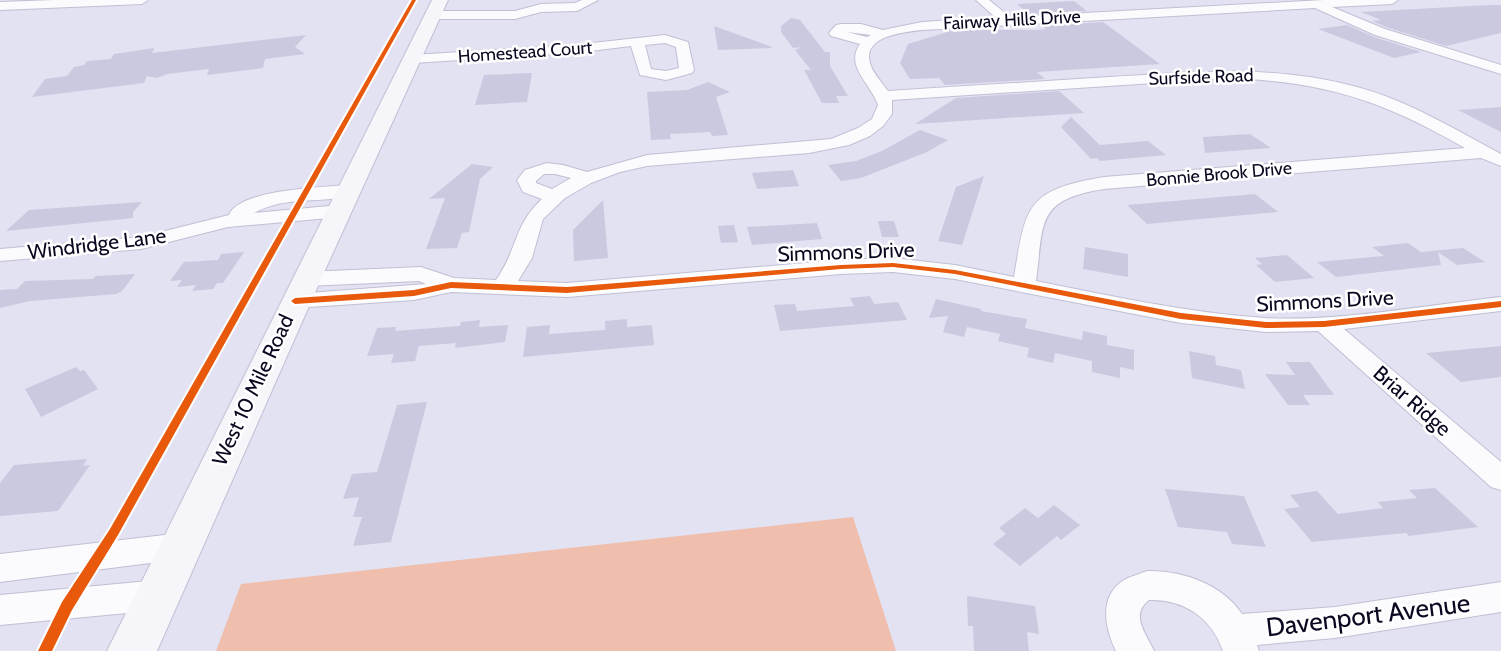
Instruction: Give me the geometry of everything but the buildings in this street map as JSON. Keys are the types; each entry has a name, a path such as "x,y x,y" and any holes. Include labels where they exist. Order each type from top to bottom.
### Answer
{"main road":[{"name":"West 10 Mile Road","path":"132,651 300,290 345,201 436,8"}],"street":[{"path":"0,6 142,0"},
{"path":"436,8 515,15 541,8 577,7 592,0"},
{"path":"982,0 1007,21"},
{"name":"Fairway Hills Drive","path":"884,34 851,27 841,28 836,33 869,42 884,34 927,25 1392,0"},
{"path":"1315,4 1380,32 1501,70"},
{"name":"Homestead Court","path":"412,59 567,50 637,42"},
{"path":"502,288 519,263 530,224 557,196 587,178 658,159 804,148 840,142 861,134 876,123 885,107 884,96 862,62 863,49 869,42"},
{"path":"1470,61 1491,54"},
{"name":"Surfside Road","path":"884,96 1255,74 1310,81 1372,97 1407,110 1501,161"},
{"name":"Bonnie Brook Drive","path":"1024,285 1037,213 1047,199 1069,188 1104,183 1484,152"},
{"path":"557,196 532,189 527,186 525,180 533,172 554,168 587,178"},
{"name":"Windridge Lane","path":"0,255 141,243 228,220 345,201"},
{"name":"Simmons Drive","path":"300,290 414,293 451,285 567,290 841,267 893,265 928,267 1140,309 1266,326 1324,324 1501,304"},
{"name":"Briar Ridge","path":"1324,324 1501,479"},
{"path":"0,568 182,546"},
{"name":"Davenport Avenue","path":"1136,651 1122,624 1123,605 1133,592 1151,585 1173,586 1197,595 1219,611 1237,641 1270,630 1346,621 1501,597"},
{"path":"0,610 159,596"}],"shaded area":[{"path":"853,517 896,651 216,651 241,584"}],"cycle path":[{"path":"45,651 67,606 114,532 414,0"},
{"path":"295,301 414,293 451,285 567,290 841,267 893,265 955,272 1181,316 1266,325 1324,324 1501,304"}]}
